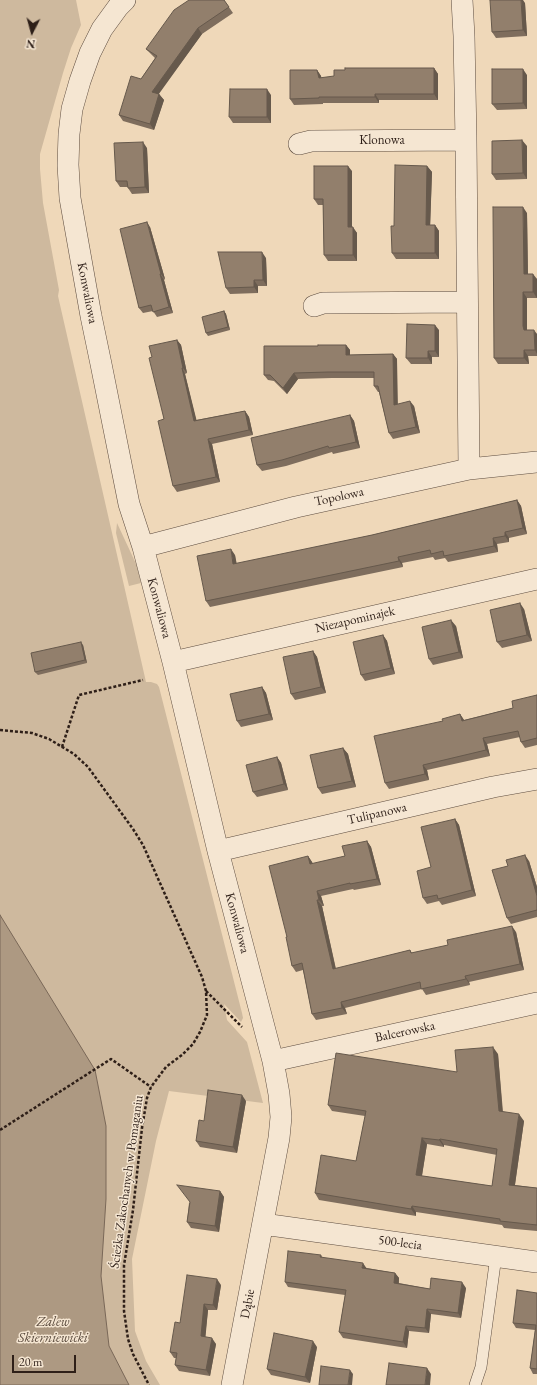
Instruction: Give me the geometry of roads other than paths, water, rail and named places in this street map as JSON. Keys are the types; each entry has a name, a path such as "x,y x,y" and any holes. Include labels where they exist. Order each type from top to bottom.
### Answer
{"street":[{"name":"Konwaliowa","path":"125,0 102,29 90,53 72,109 69,134 68,165 70,198 91,316 129,504 143,547 173,662 218,851 273,1061 279,1094 281,1117 279,1138 263,1224"},
{"path":"462,0 466,140 469,469"},
{"name":"Klonowa","path":"299,144 311,141 466,140"},
{"path":"314,306 323,303 467,302"},
{"name":"Topolowa","path":"143,547 296,507 469,469 537,462"},
{"name":"Niezapominajek","path":"173,662 537,579"},
{"name":"Tulipanowa","path":"218,851 493,787 537,779"},
{"name":"Balcerowska","path":"273,1061 537,1003"},
{"name":"500-lecia","path":"263,1224 537,1262"},
{"name":"Dąbie","path":"232,1385 263,1224"}],"lane":[{"path":"475,1385 481,1367 496,1256"}],"water":[{"name":"Zalew Skierniewicki","path":"0,915 95,1070 106,1126 106,1199 101,1276 109,1346 129,1385 0,1385"}]}
